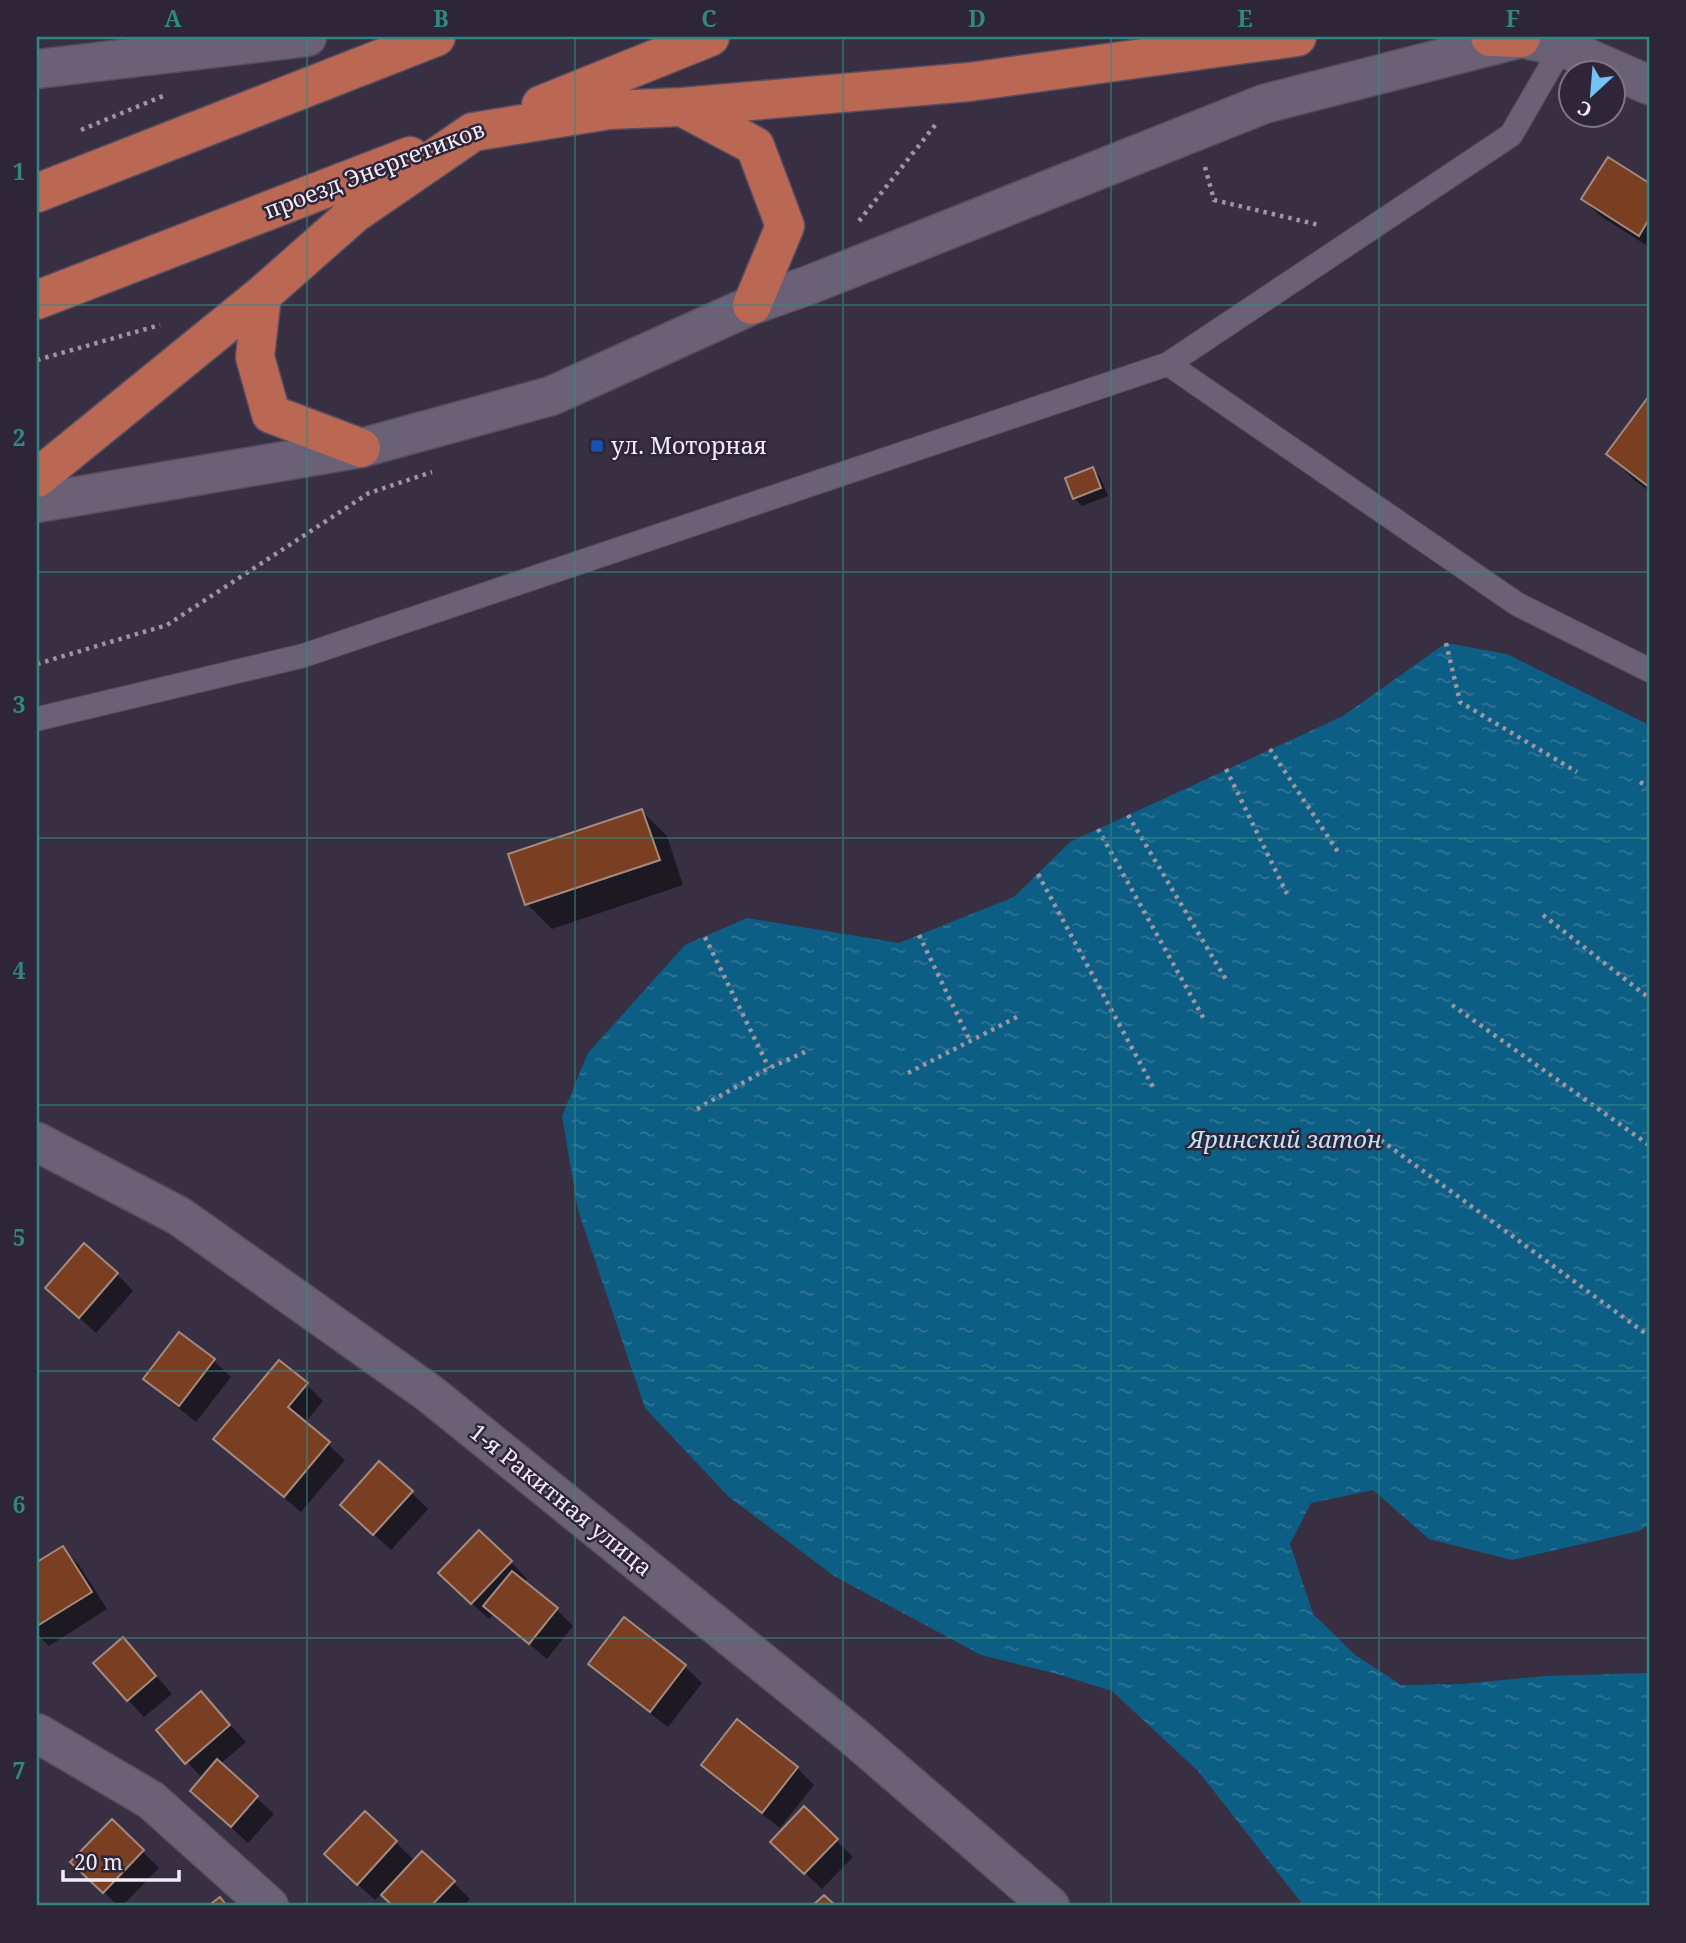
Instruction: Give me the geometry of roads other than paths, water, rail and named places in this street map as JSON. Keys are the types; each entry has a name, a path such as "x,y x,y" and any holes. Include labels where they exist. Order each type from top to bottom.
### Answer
{"main road":[{"path":"37,193 436,37"},
{"name":"проезд Энергетиков","path":"37,300 473,132 710,37"},
{"path":"37,478 262,295 355,213 473,132 609,110 682,107 969,82 1297,37"},
{"path":"682,107 755,146 785,226 752,305"},
{"path":"262,295 256,357 271,414 361,448"}],"street":[{"path":"37,69 307,37"},
{"path":"37,503 361,448 551,396 752,305 809,285 1264,104 1506,37 1562,47 1649,85"},
{"name":"1-я Ракитная улица","path":"37,1142 179,1216 429,1393 852,1735 1050,1906"},
{"path":"37,1733 151,1800 269,1906"}],"lane":[{"path":"37,719 302,656 1168,364 1511,135 1562,47"},
{"path":"1168,364 1517,604 1649,670"}],"water":[{"name":"Яринский затон","path":"1446,643 1507,654 1649,725 1649,1525 1639,1531 1512,1560 1429,1539 1373,1490 1311,1503 1290,1544 1313,1614 1354,1654 1401,1685 1649,1673 1649,1906 1304,1906 1198,1771 1112,1691 981,1655 834,1576 729,1497 645,1408 578,1210 562,1116 588,1053 685,945 747,918 899,943 1014,897 1070,842 1343,716"}],"place":[{"name":"ул. Моторная","path":"597,446"}]}
